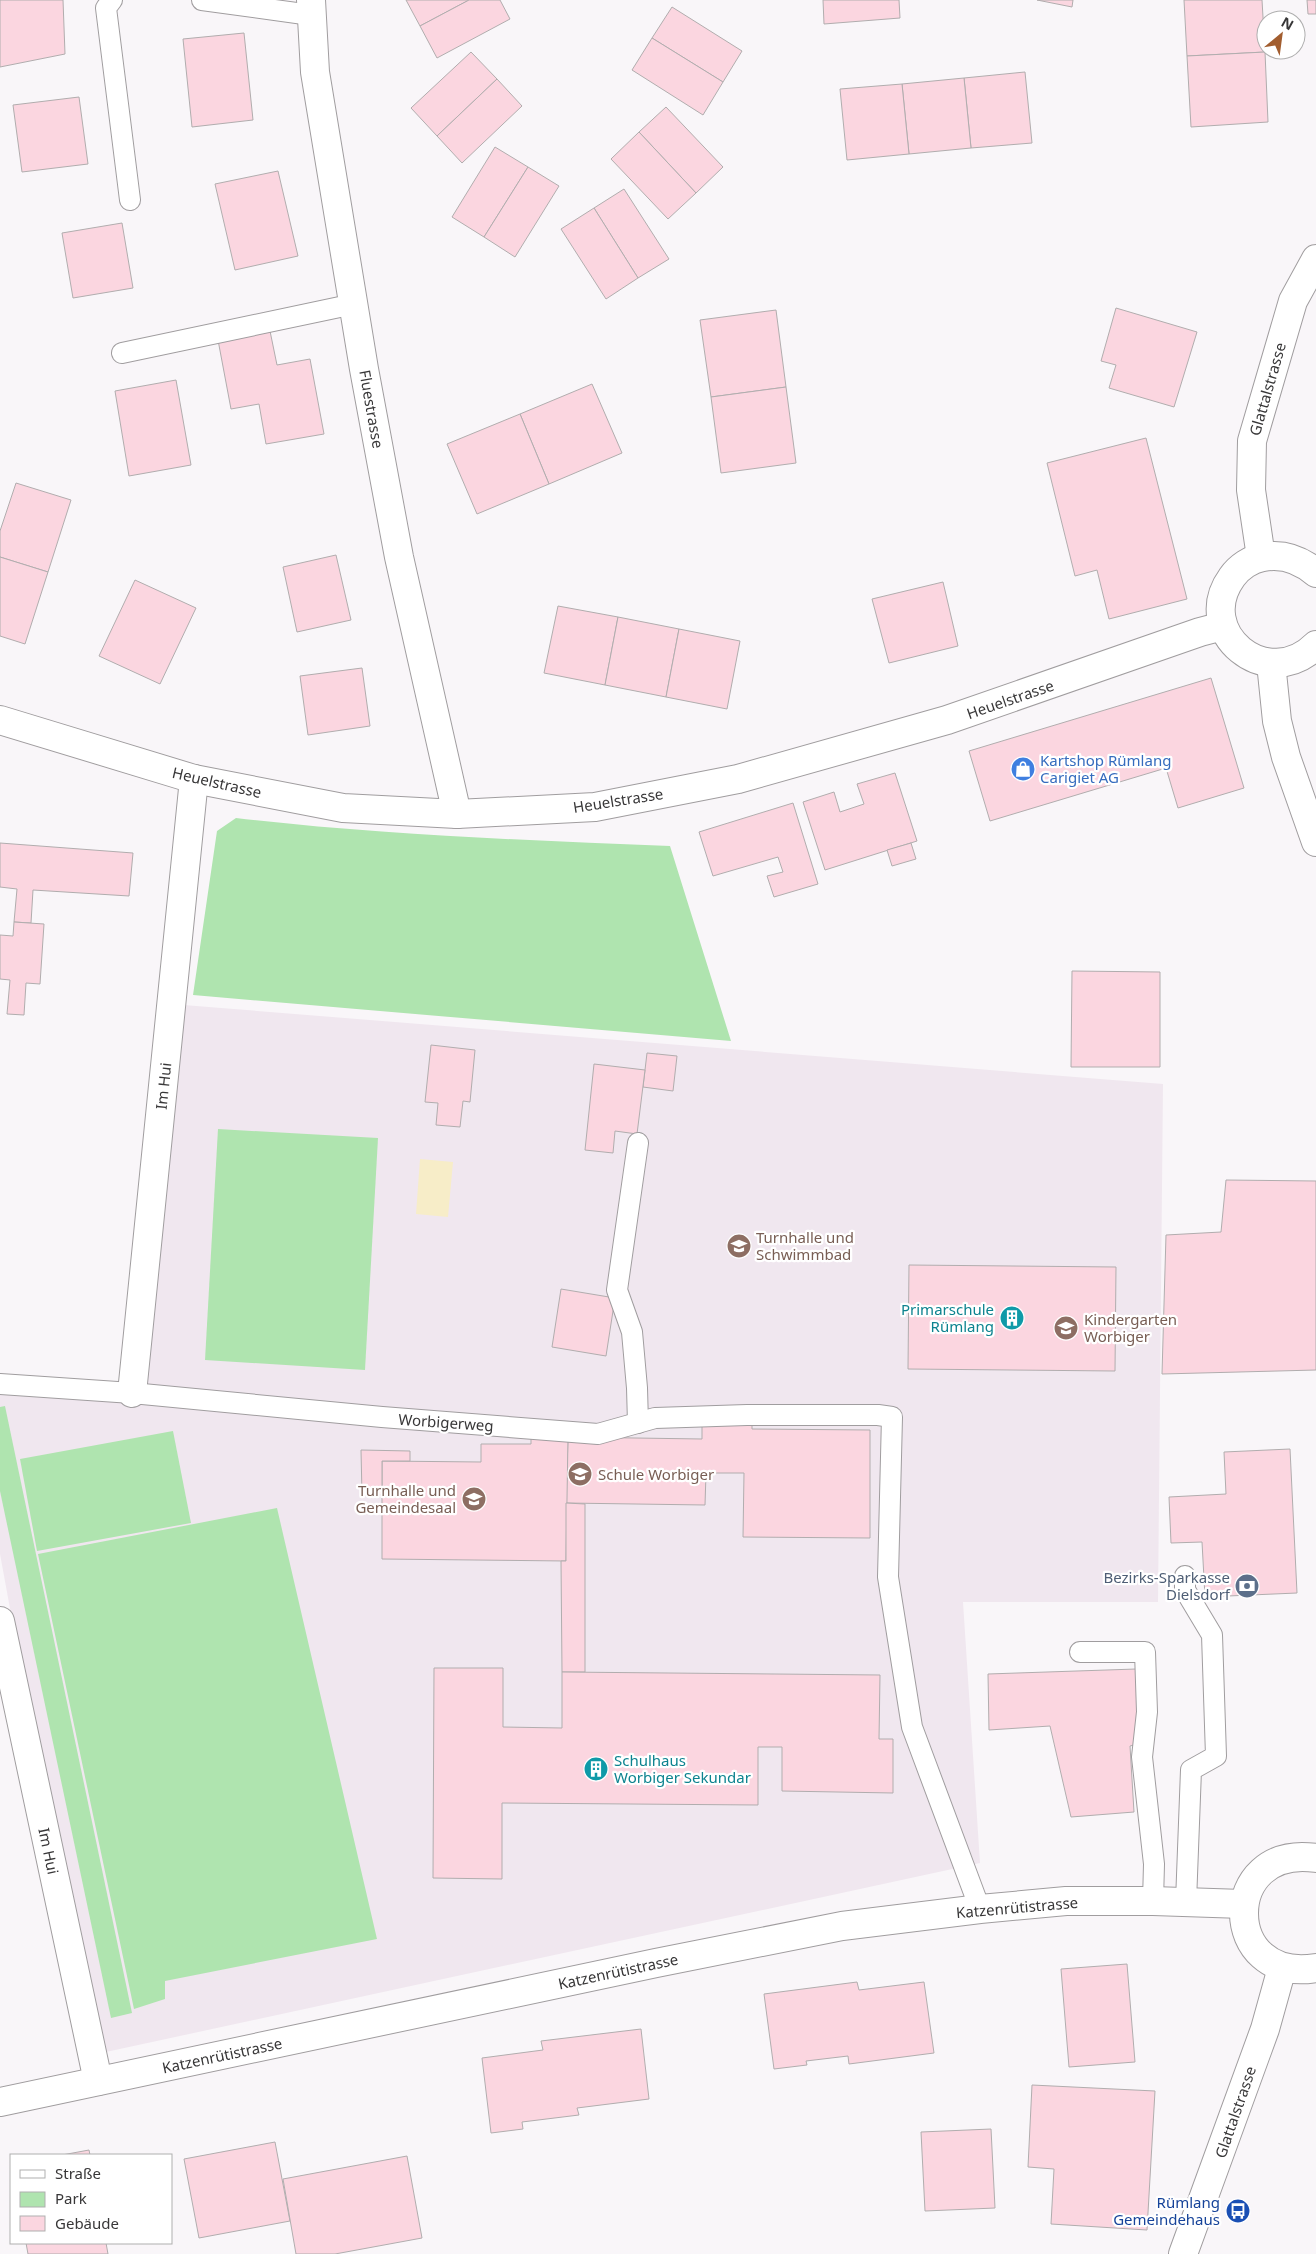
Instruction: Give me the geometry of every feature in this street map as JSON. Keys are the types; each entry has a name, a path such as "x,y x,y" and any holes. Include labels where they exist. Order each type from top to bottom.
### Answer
{"street":[{"name":"Fluestrasse","path":"311,8 315,72 364,369 399,557 456,814"},
{"name":"Glattalstrasse","path":"1261,557 1251,490 1252,441 1293,301 1316,259"},
{"path":"1316,573 1305,564 1290,557 1276,555 1261,557 1247,563 1236,572 1227,584 1222,598 1221,612 1223,626 1231,641 1244,653 1259,662 1271,663 1295,660 1308,653 1316,645"},
{"name":"Heuelstrasse","path":"0,720 194,779 343,808 456,814 595,807 738,779 948,720 1200,632 1223,626"},
{"path":"1271,663 1277,721 1286,757 1316,842"},
{"name":"Im Hui","path":"132,1393 194,779"},
{"name":"Im Hui","path":"0,1621 98,2081"},
{"path":"1316,1858 1300,1856 1280,1859 1263,1870 1250,1885 1243,1904 1243,1920 1247,1936 1256,1949 1268,1960 1282,1968 1301,1971 1316,1968"},
{"name":"Katzenrütistrasse","path":"0,2102 636,1967 833,1928 980,1909 1066,1901 1243,1904"},
{"name":"Glattalstrasse","path":"1183,2254 1265,2029 1282,1968"}],"lane":[{"path":"112,0 106,8 130,200"},
{"path":"202,0 311,8"},
{"path":"122,353 354,304"},
{"path":"638,1143 617,1290 632,1332 638,1388 638,1423"},
{"name":"Worbigerweg","path":"0,1384 132,1393 378,1417 598,1434 654,1418 747,1415 878,1415 892,1417 888,1577 912,1727 980,1909"},
{"path":"1185,1576 1186,1590 1212,1636 1216,1756 1190,1770 1186,1902"},
{"path":"1080,1652 1145,1652 1147,1712 1142,1757 1154,1864 1153,1901"}],"shaded area":[{"name":"Schule Worbiger","path":"171,1004 1163,1084 1158,1602 963,1602 980,1863 92,2055 0,1554 0,1384 145,1394"}],"green space":[{"path":"236,818 398,833 670,846 731,1041 193,995 217,831"},
{"path":"218,1129 378,1138 365,1370 205,1360"},
{"path":"5,1406 132,2013 111,2018 0,1491 0,1407"},
{"path":"173,1431 191,1523 37,1551 20,1459"},
{"path":"277,1508 377,1939 165,1981 165,1999 134,2009 38,1554"}],"sand":[{"path":"420,1159 453,1162 448,1217 416,1214"}],"building":[{"path":"0,0 63,0 65,54 0,67"},
{"path":"406,0 469,0 420,26"},
{"path":"469,0 500,0 510,19 437,58 420,26"},
{"path":"823,0 899,0 900,18 824,24"},
{"path":"1037,0 1073,0 1072,7"},
{"path":"1184,0 1262,0 1263,10 1256,10 1256,52 1187,56"},
{"path":"1307,0 1316,0 1316,14 1308,14"},
{"path":"672,7 742,51 723,82 652,38"},
{"path":"244,33 253,120 192,127 183,39"},
{"path":"652,38 723,82 703,115 632,70"},
{"path":"471,52 497,79 437,136 411,108"},
{"path":"1256,52 1256,60 1265,60 1268,122 1191,127 1187,56"},
{"path":"1025,72 1032,143 971,148 964,78"},
{"path":"964,78 971,148 909,154 902,84"},
{"path":"497,79 522,106 462,163 437,136"},
{"path":"902,84 909,154 847,160 840,89"},
{"path":"79,97 88,164 22,172 13,105"},
{"path":"666,107 723,167 696,193 639,132"},
{"path":"639,132 696,193 668,219 611,159"},
{"path":"495,147 528,167 484,237 452,217"},
{"path":"528,167 559,186 515,257 484,237"},
{"path":"278,171 298,256 235,270 215,184"},
{"path":"624,189 669,259 638,278 594,208"},
{"path":"594,208 638,278 606,299 561,229"},
{"path":"122,223 133,288 73,298 62,233"},
{"path":"1116,308 1197,332 1174,407 1109,388 1116,365 1101,361"},
{"path":"776,310 786,387 711,397 700,320"},
{"path":"270,331 277,365 310,359 324,434 266,444 259,404 231,409 218,340"},
{"path":"176,380 191,465 129,476 115,391"},
{"path":"592,384 622,453 549,484 520,414"},
{"path":"786,387 796,463 721,473 711,397"},
{"path":"520,414 549,484 477,514 447,444"},
{"path":"1146,438 1187,599 1109,619 1097,570 1075,576 1047,463"},
{"path":"16,483 71,500 48,572 0,557 0,531"},
{"path":"336,555 351,620 297,632 283,567"},
{"path":"0,557 48,572 25,644 0,636"},
{"path":"135,580 196,608 160,684 99,656"},
{"path":"943,582 958,646 889,663 872,599"},
{"path":"558,606 618,617 605,685 544,673"},
{"path":"618,617 679,629 666,697 605,685"},
{"path":"679,629 740,641 727,709 666,697"},
{"path":"362,668 370,726 308,735 300,676"},
{"path":"1211,678 1244,788 1178,808 1166,768 990,821 969,751"},
{"path":"895,773 917,841 825,870 803,802 834,792 840,812 864,804 857,784"},
{"path":"793,803 818,884 774,897 767,876 783,872 778,857 713,876 699,832"},
{"path":"0,843 133,853 129,896 33,890 31,923 14,922 17,889 0,887"},
{"path":"911,843 916,859 892,866 887,850"},
{"path":"14,922 44,924 40,984 26,983 24,1015 7,1014 10,980 0,979 0,935 13,936"},
{"path":"1072,971 1160,972 1160,1067 1071,1067"},
{"path":"431,1045 475,1050 470,1102 463,1101 460,1127 436,1125 438,1103 425,1102"},
{"path":"647,1053 677,1056 673,1091 643,1087"},
{"path":"594,1064 645,1070 637,1134 615,1131 613,1153 585,1150"},
{"path":"1226,1180 1316,1181 1316,1370 1162,1374 1166,1235 1221,1232"},
{"name":"Primarschule Rümlang","path":"909,1265 1116,1267 1115,1371 908,1369"},
{"path":"561,1289 615,1298 606,1356 552,1347"},
{"path":"702,1422 752,1422 752,1429 870,1430 870,1538 743,1537 744,1473 706,1473 705,1505 566,1503 568,1437 702,1439"},
{"name":"Turnhalle und Gemeindesaal","path":"531,1437 568,1437 566,1561 382,1559 382,1461 481,1462 481,1444 531,1444"},
{"path":"1290,1449 1297,1593 1205,1597 1202,1542 1171,1543 1169,1497 1226,1494 1224,1452"},
{"path":"361,1450 410,1451 410,1461 382,1461 382,1495 362,1495"},
{"path":"566,1503 585,1504 585,1672 562,1672 561,1561 566,1561"},
{"name":"Schulhaus Worbiger Sekundar","path":"434,1668 503,1668 503,1727 562,1728 562,1672 880,1675 879,1739 893,1739 893,1793 782,1791 782,1747 758,1747 758,1805 502,1803 502,1879 433,1878"},
{"path":"1136,1669 1138,1720 1134,1745 1130,1746 1134,1812 1071,1817 1050,1726 989,1730 988,1674"},
{"path":"1127,1964 1135,2062 1069,2067 1061,1969"},
{"path":"857,1982 859,1990 924,1982 934,2053 849,2064 848,2056 806,2061 807,2065 774,2069 764,1994"},
{"path":"641,2029 649,2099 577,2108 579,2115 522,2122 523,2129 491,2133 482,2058 543,2050 541,2041"},
{"path":"1032,2085 1155,2091 1147,2230 1051,2224 1054,2169 1028,2167"},
{"path":"991,2129 995,2208 925,2211 921,2132"},
{"path":"275,2142 290,2221 199,2238 184,2159"},
{"path":"89,2150 90,2154 67,2154"},
{"path":"407,2156 422,2238 335,2254 296,2254 283,2179"},
{"path":"26,2244 106,2244 108,2254 28,2254"}],"place":[{"name":"Kartshop Rümlang Carigiet AG","path":"1023,769"},
{"name":"Turnhalle und Schwimmbad","path":"739,1246"},
{"name":"Primarschule Rümlang","path":"1012,1318"},
{"name":"Kindergarten Worbiger","path":"1066,1328"},
{"name":"Schule Worbiger","path":"580,1474"},
{"name":"Turnhalle und Gemeindesaal","path":"474,1499"},
{"name":"Bezirks-Sparkasse Dielsdorf","path":"1247,1586"},
{"name":"Schulhaus Worbiger Sekundar","path":"596,1769"},
{"name":"Rümlang Gemeindehaus","path":"1238,2211"}]}
